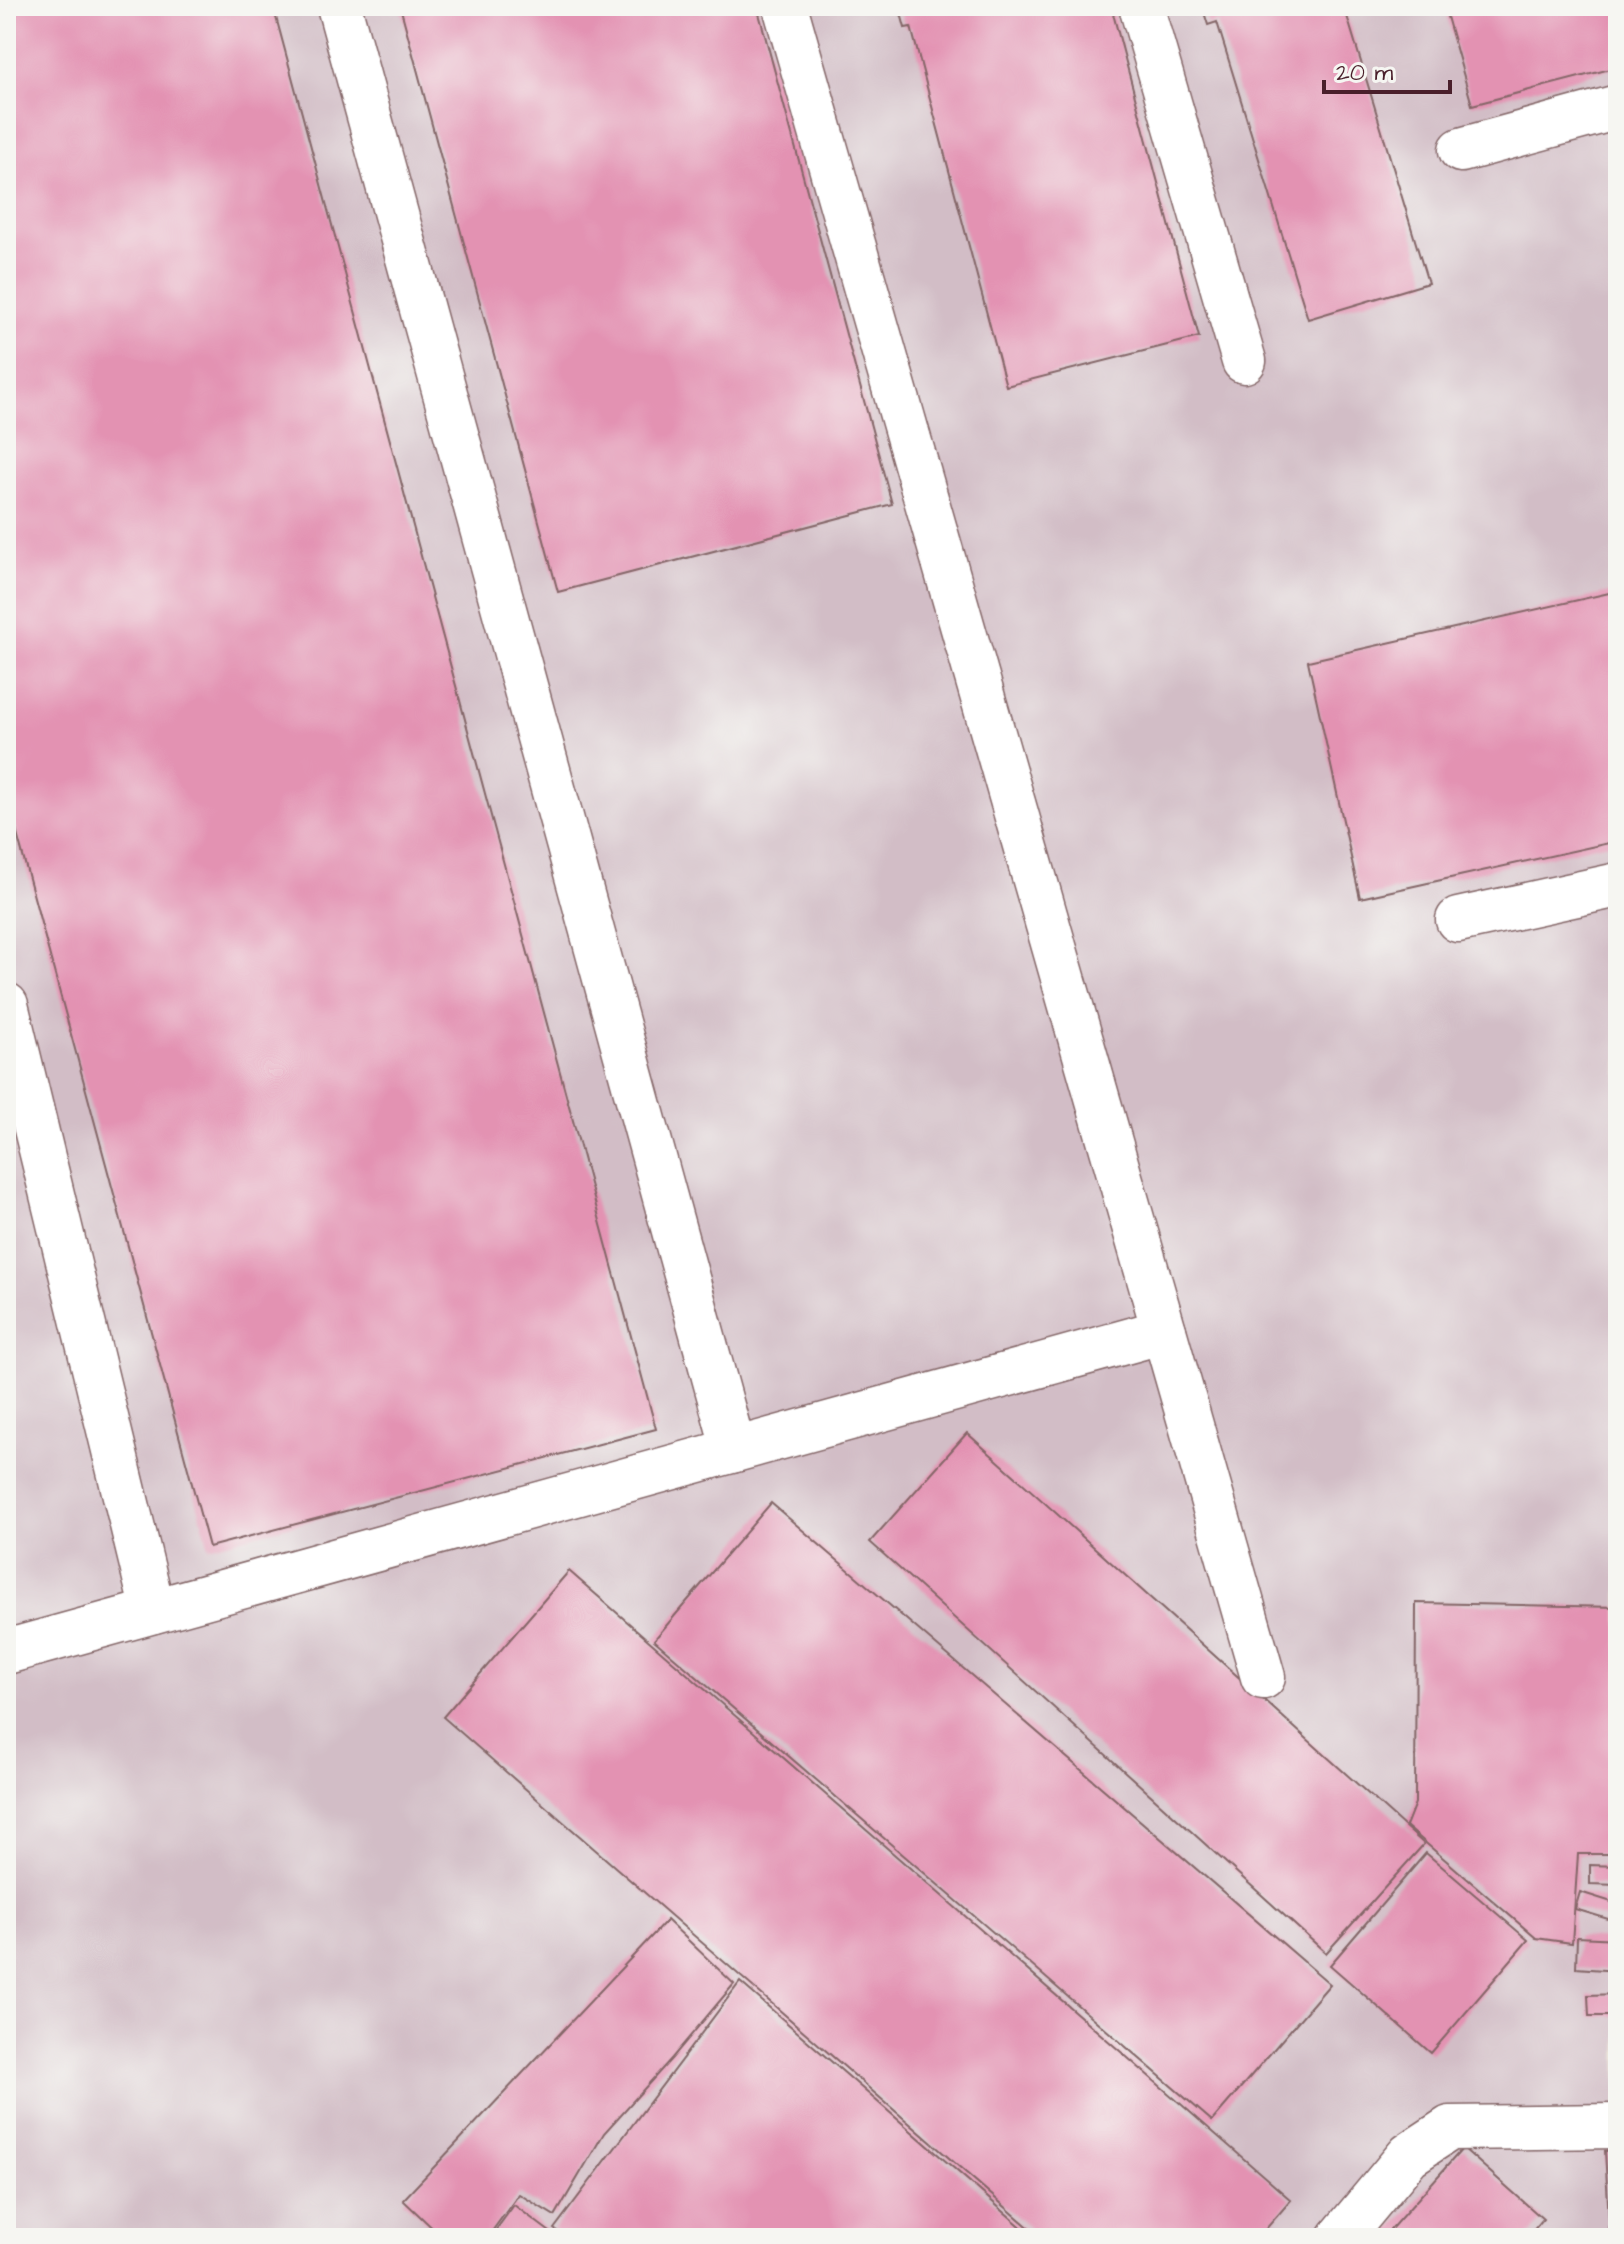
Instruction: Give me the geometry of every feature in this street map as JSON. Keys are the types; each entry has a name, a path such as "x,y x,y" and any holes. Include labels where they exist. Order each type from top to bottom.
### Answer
{"lane":[{"path":"339,6 734,1450"},
{"path":"785,6 1263,1677"},
{"path":"1141,6 1244,361"},
{"path":"1461,150 1618,107"},
{"path":"1458,920 1618,885"},
{"path":"6,1005 153,1611"},
{"path":"6,1652 1164,1331"},
{"path":"1340,2238 1409,2155 1450,2128 1618,2126"}],"shaded area":[{"path":"6,6 1618,6 1618,2238 6,2238"}],"building":[{"path":"6,6 273,6 656,1429 209,1547 6,793"},
{"path":"400,6 757,6 892,504 558,592"},
{"path":"899,6 1111,6 1199,337 1006,386 911,27 905,28"},
{"path":"1202,6 1264,6 1233,18 1272,6 1344,6 1428,283 1308,319 1217,22 1208,25"},
{"path":"1444,6 1618,6 1618,67 1472,105"},
{"path":"1618,591 1618,841 1360,898 1308,661"},
{"path":"967,1433 1424,1844 1326,1953 870,1542"},
{"path":"771,1503 1330,1984 1212,2121 654,1640"},
{"path":"569,1571 1291,2200 1258,2238 1041,2238 443,1717"},
{"path":"1416,1603 1618,1607 1618,1854 1578,1854 1572,1943 1536,1938 1406,1826 1415,1803"},
{"path":"1426,1853 1528,1940 1431,2053 1330,1965"},
{"path":"1590,1865 1618,1866 1618,1885 1590,1884"},
{"path":"1580,1892 1618,1904 1618,1922 1575,1909"},
{"path":"667,1920 734,1984 604,2133 555,2216 519,2194 487,2238 443,2238 403,2200"},
{"path":"1577,1937 1618,1939 1618,1971 1576,1968"},
{"path":"740,1982 1034,2238 567,2238 554,2229"},
{"path":"1618,1994 1618,2016 1589,2016 1588,1995"},
{"path":"1463,2148 1543,2219 1527,2238 1383,2238"},
{"path":"1618,2150 1618,2238 1610,2238 1605,2151"},
{"path":"514,2205 558,2238 490,2238"}]}
